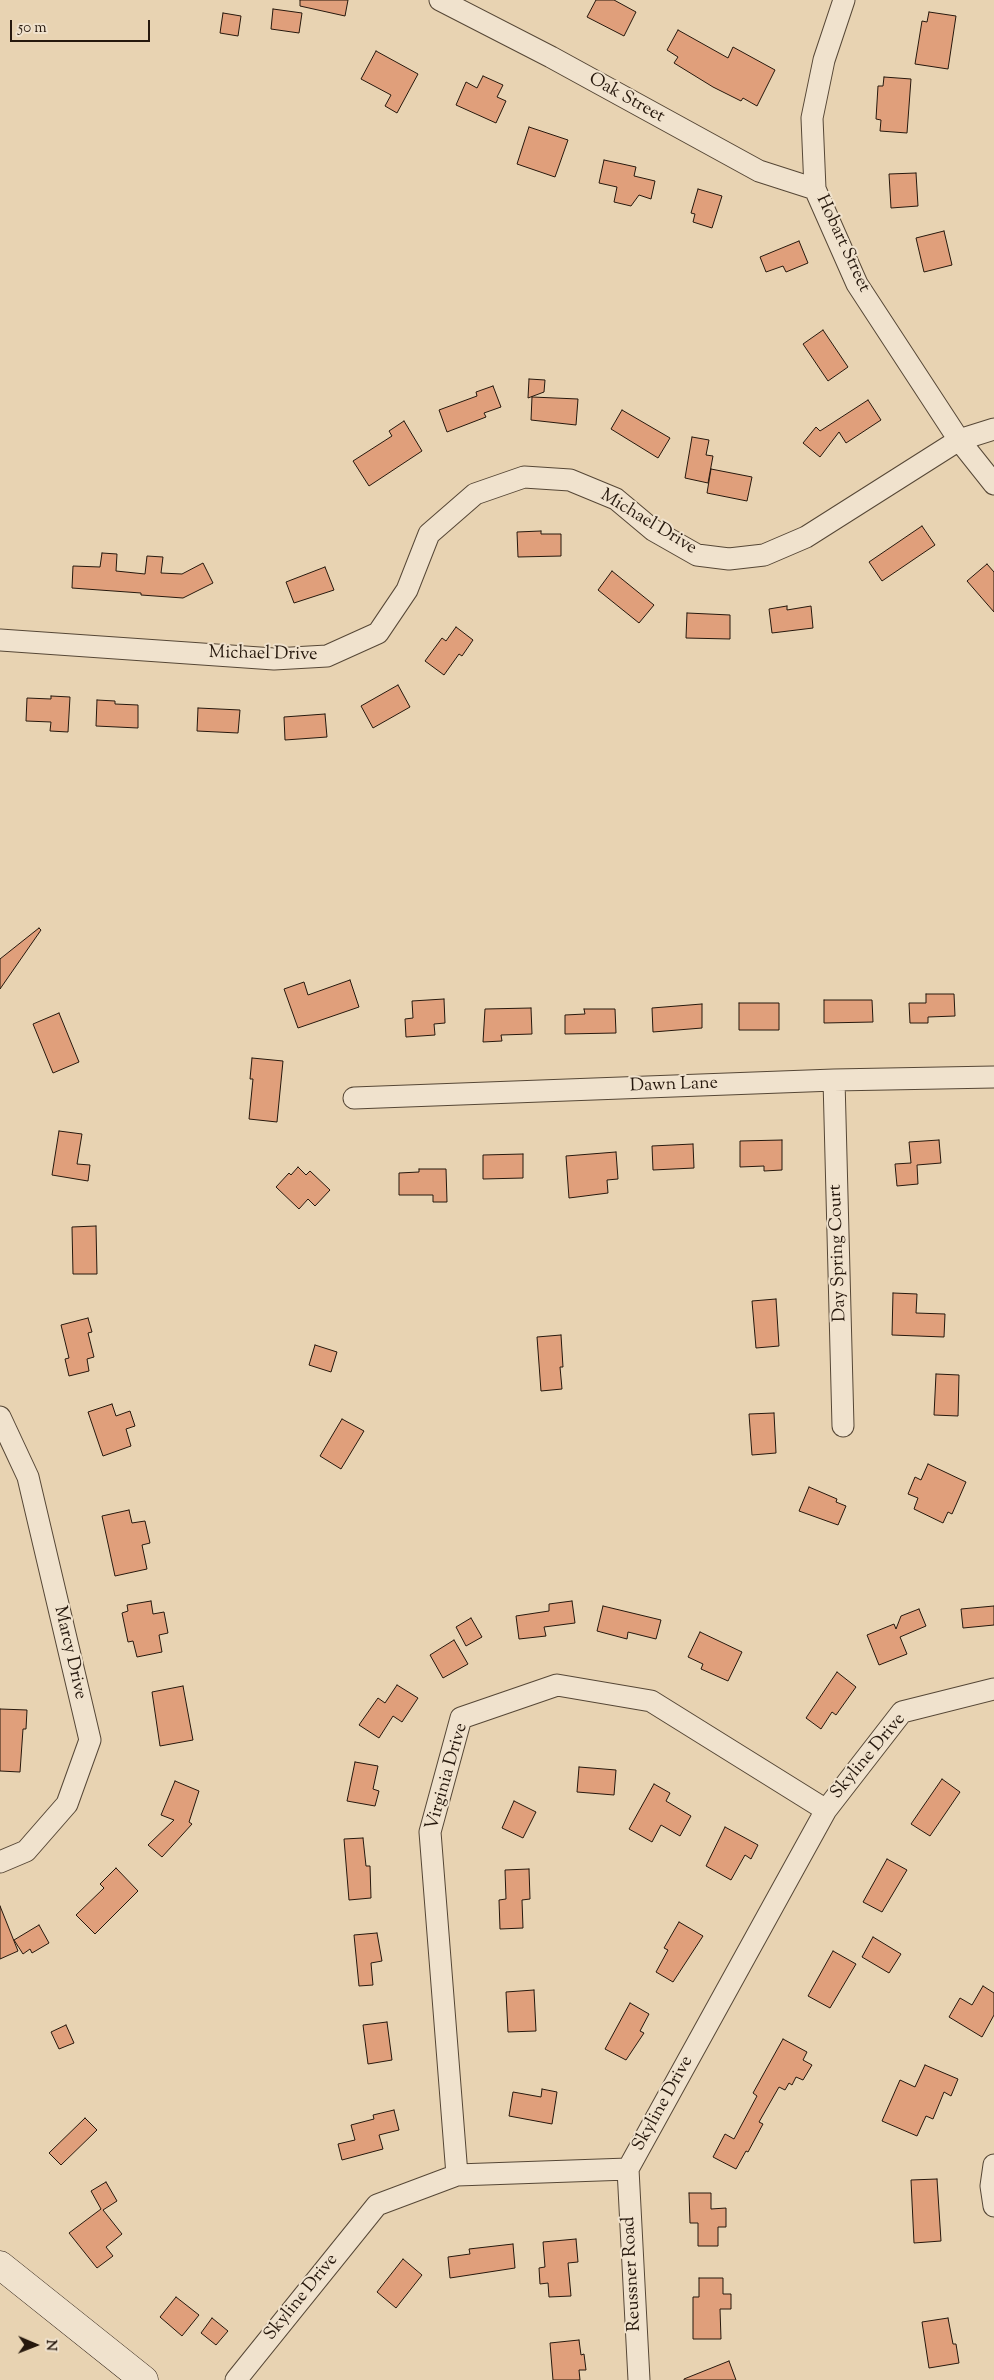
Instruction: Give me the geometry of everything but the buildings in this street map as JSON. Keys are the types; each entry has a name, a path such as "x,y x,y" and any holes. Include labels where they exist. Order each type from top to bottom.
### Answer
{"street":[{"name":"Oak Street","path":"440,0 551,57 759,172 816,189"},
{"name":"Hobart Street","path":"844,0 824,60 812,118 816,189 857,284 959,440 994,484"},
{"name":"Michael Drive","path":"0,640 274,659 327,656 378,633 407,590 429,534 475,494 524,477 570,480 616,499 653,530 697,555 729,559 764,555 806,537 959,440 994,429"},
{"name":"Dawn Lane","path":"354,1098 834,1080 994,1077"},
{"name":"Day Spring Court","path":"834,1080 843,1426"},
{"name":"Marcy Drive","path":"0,1417 28,1477 90,1740 67,1804 26,1851 0,1862"},
{"name":"Virginia Drive","path":"457,2175 430,1832 461,1718 557,1685 651,1701 826,1810"},
{"name":"Skyline Drive","path":"236,2380 377,2205 457,2175 628,2169 826,1810 902,1712 994,1689"},
{"path":"994,2165 991,2186 994,2206"},
{"name":"Reussner Road","path":"628,2169 639,2380"},
{"path":"0,2265 144,2380"}]}
